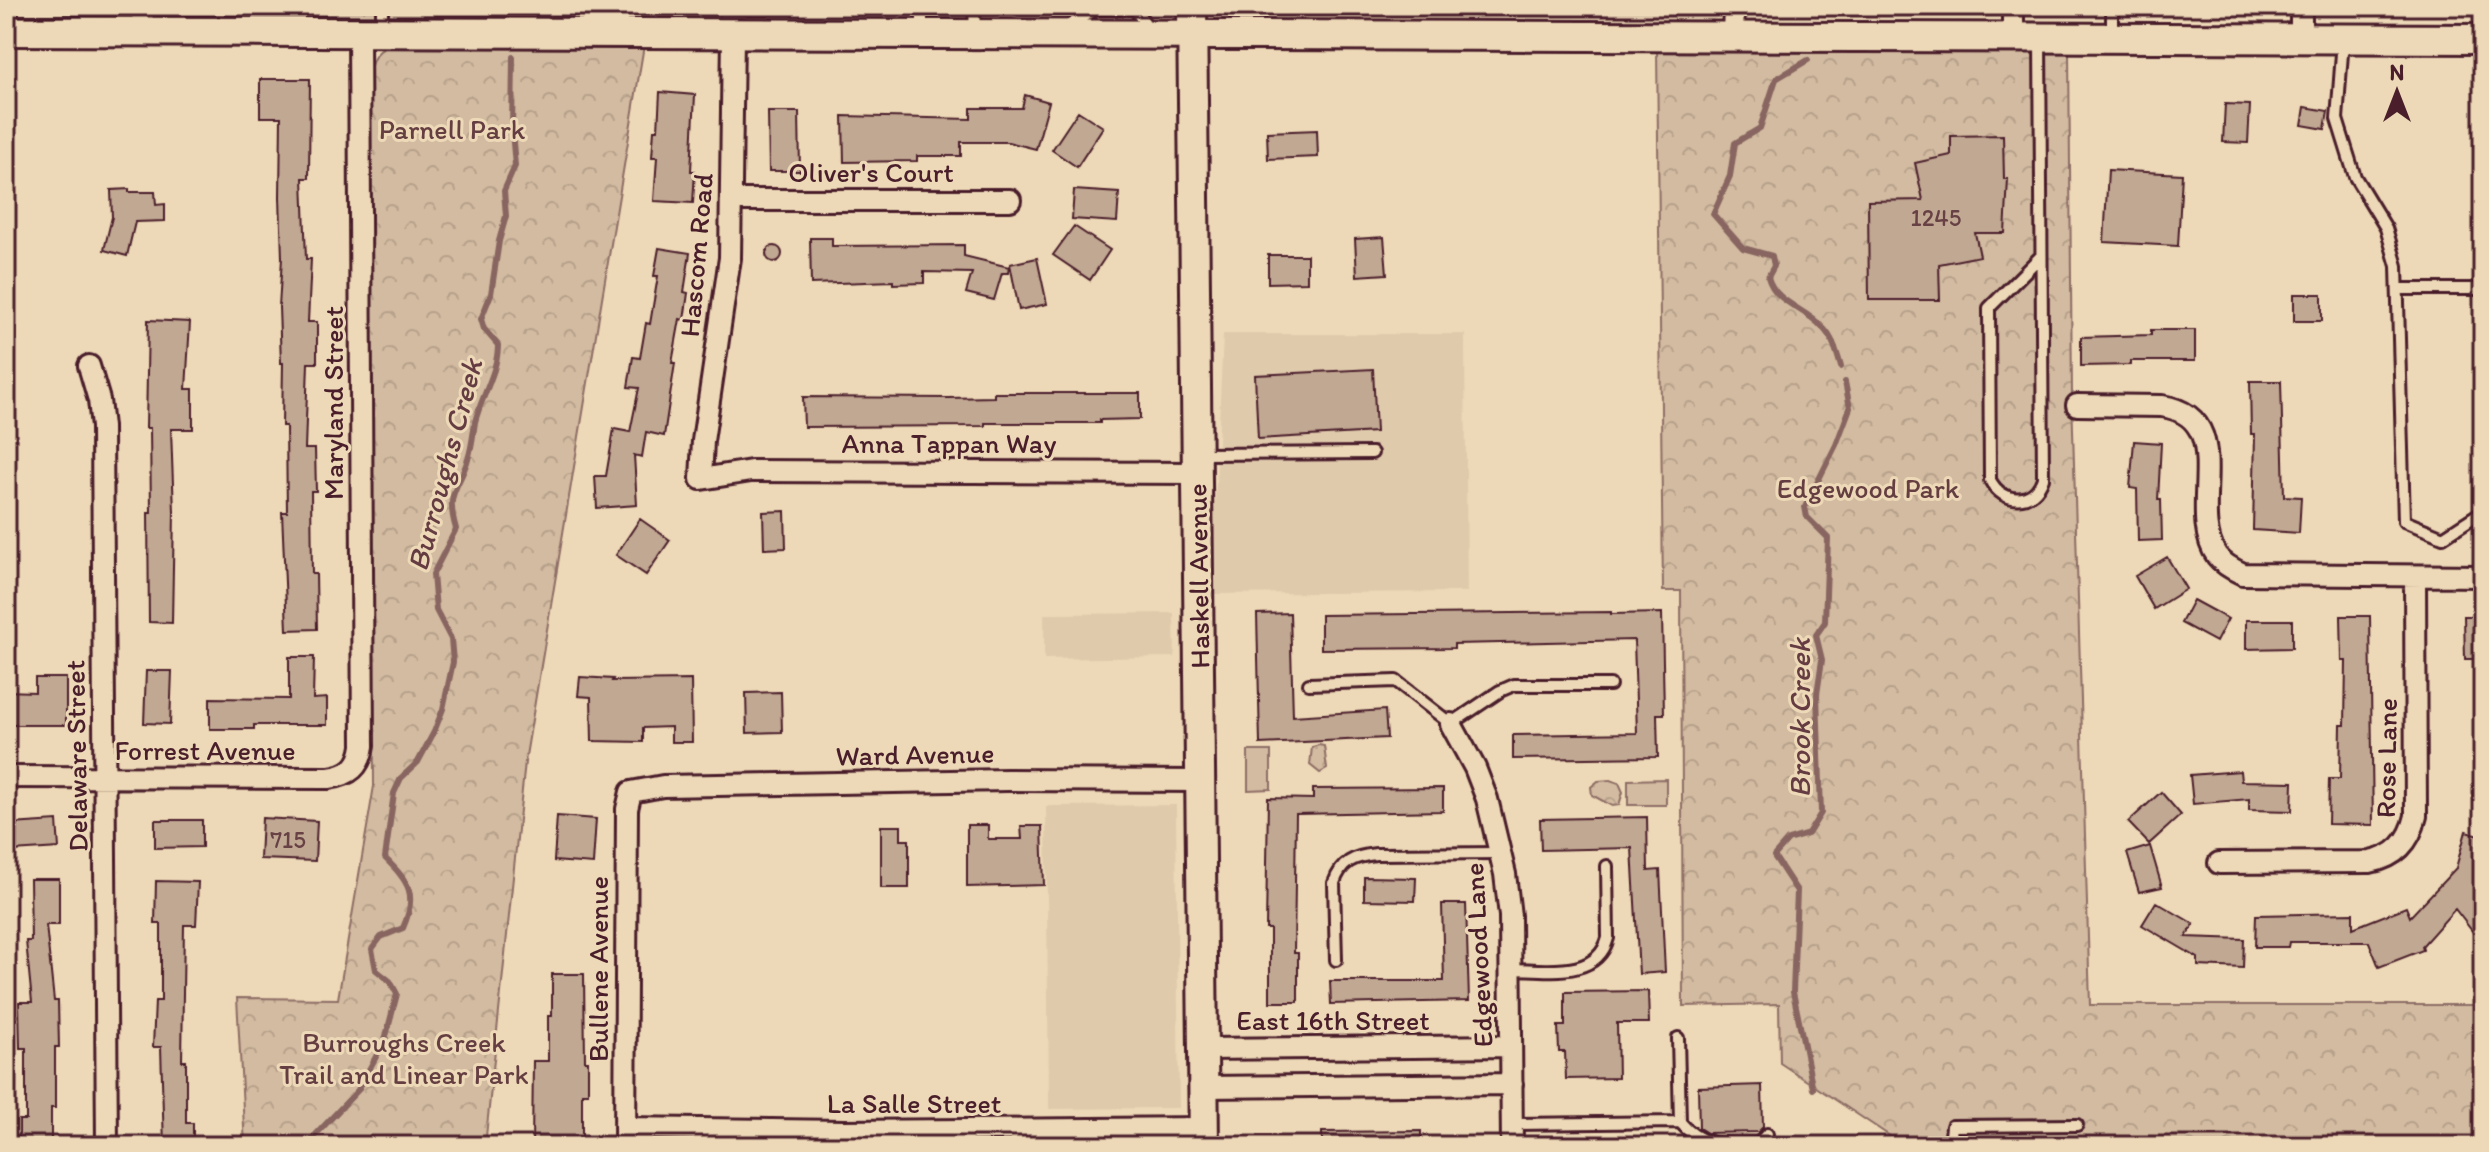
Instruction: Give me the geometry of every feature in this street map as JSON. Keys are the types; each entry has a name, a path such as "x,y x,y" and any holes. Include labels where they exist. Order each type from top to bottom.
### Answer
{"main road":[{"name":"Haskell Avenue","path":"1192,6 1204,1137"},
{"path":"6,31 142,19 733,35 2483,39"}],"street":[{"path":"1733,37 1734,6"},
{"path":"2013,6 2027,37"},
{"path":"2301,6 2301,38"},
{"name":"Maryland Street","path":"354,769 361,760 363,746 374,24"},
{"name":"Hascom Road","path":"701,479 703,441 730,258 733,35"},
{"name":"Oliver's Court","path":"731,200 1010,200"},
{"name":"Delaware Street","path":"89,366 99,400 102,427 107,1146"},
{"path":"2077,405 2176,408 2196,423 2206,447 2206,526 2210,541 2218,557 2243,574 2483,576"},
{"name":"Anna Tappan Way","path":"701,479 751,471 1197,463"},
{"name":"Rose Lane","path":"2219,863 2370,862 2386,859 2402,848 2412,833 2416,816 2415,576"},
{"name":"Edgewood Lane","path":"1451,724 1475,768 1501,853 1510,916 1512,1146"},
{"name":"Forrest Avenue","path":"6,777 329,778 344,776 354,769"},
{"name":"Ward Avenue","path":"631,792 646,787 679,785 1007,780 1200,781"},
{"name":"Bullene Avenue","path":"625,1137 627,809 631,792"},
{"name":"East 16th Street","path":"1203,1049 1511,1046"},
{"path":"1204,1087 1512,1084"},
{"name":"La Salle Street","path":"625,1137 844,1131 1204,1137"}],"lane":[{"path":"922,6 922,35"},
{"path":"974,6 975,35"},
{"path":"2112,6 2112,37"},
{"path":"2027,37 2041,256 2043,478 2040,488 2031,496 2016,500 2004,497 1995,490 1990,480 1989,308 2041,256"},
{"path":"2343,38 2337,119 2355,177 2386,228 2397,266 2404,521 2443,537 2483,511"},
{"path":"2398,289 2483,289"},
{"path":"1197,463 1372,453"},
{"path":"1309,684 1396,681 1451,724 1514,685 1610,685"},
{"path":"1336,960 1334,883 1347,861 1361,855 1376,854 1501,853"},
{"path":"1510,969 1579,968 1598,959 1608,938 1607,866"},
{"path":"1678,1038 1680,1122 1690,1134 1704,1142 1758,1144 1767,1134"},
{"path":"1512,1124 1680,1122"},
{"path":"1950,1146 1952,1126 2077,1125"}],"shaded area":[{"path":"1204,6 1723,6 1713,21 1704,25 1222,24 1212,18"},
{"path":"1223,334 1465,334 1467,592 1211,594"},
{"path":"1174,613 1175,657 1044,659 1044,614"},
{"path":"1176,805 1179,1108 1049,1109 1046,806"},
{"path":"1204,1128 1204,1146 1007,1146 1007,1131"}],"green space":[{"name":"Burroughs Creek Trail and Linear Park","path":"259,6 720,6 720,21 648,21 525,762 485,1146 245,1146 237,998 338,999 374,786 369,74 376,55 394,45 257,19"},
{"name":"Edgewood Park","path":"1657,50 2069,50 2072,396 2090,1005 2483,1005 2483,1146 1905,1146 1780,1063 1779,1004 1683,1006 1681,591 1663,591"},
{"path":"1324,746 1327,769 1320,773 1310,765 1312,747"},
{"path":"1248,751 1271,751 1271,789 1248,790"},
{"path":"1666,779 1666,805 1628,805 1628,780"},
{"path":"1598,781 1619,783 1623,792 1619,805 1612,806 1592,795 1591,787"}],"building":[{"path":"260,79 310,79 309,178 303,178 306,259 311,259 308,322 317,322 317,363 308,363 305,449 315,449 316,491 311,491 312,574 316,574 317,629 287,630 282,512 287,512 286,426 282,426 283,363 279,307 282,258 281,117 260,117"},
{"path":"660,92 695,95 691,171 695,171 693,203 654,201 657,157 652,157 654,130 658,130"},
{"path":"1025,95 1049,102 1036,149 1008,142 961,142 961,156 917,156 917,161 844,162 843,116 971,119 971,108 1022,108"},
{"path":"2225,104 2250,105 2248,143 2223,142"},
{"path":"2305,107 2328,111 2325,129 2302,125"},
{"path":"1078,111 1103,127 1077,167 1052,150"},
{"path":"768,112 799,112 800,171 769,171"},
{"path":"1317,130 1318,157 1268,159 1267,132"},
{"path":"2003,135 2004,179 2008,179 2005,233 1975,233 1980,256 1939,264 1940,300 1869,300 1868,201 1923,200 1915,163 1951,155 1951,136"},
{"path":"2108,170 2182,174 2178,246 2104,242"},
{"path":"129,189 129,192 155,192 156,205 165,204 165,221 135,222 127,256 104,250 112,217 111,190"},
{"path":"1074,190 1119,193 1117,222 1072,219"},
{"path":"1074,226 1110,250 1090,280 1053,255"},
{"path":"1384,237 1387,274 1357,276 1355,239"},
{"path":"810,238 832,238 832,246 964,245 964,256 1009,267 1008,273 1002,273 994,300 966,293 972,273 924,272 924,283 811,284"},
{"path":"774,246 780,248 780,260 774,262 768,260 766,254 768,248"},
{"path":"659,248 690,253 684,292 688,293 672,363 675,363 664,436 646,432 642,457 634,455 637,505 597,508 595,476 606,476 614,429 630,432 639,388 628,387 633,357 640,358 646,323 650,324"},
{"path":"1268,255 1307,255 1307,282 1268,283"},
{"path":"1037,258 1047,304 1019,310 1010,264"},
{"path":"2294,294 2322,294 2322,321 2294,321"},
{"path":"148,320 190,322 186,389 193,389 193,429 171,429 174,512 172,623 149,622"},
{"path":"2151,330 2195,330 2195,361 2131,361 2131,365 2081,366 2081,337 2151,335"},
{"path":"1373,369 1376,432 1258,439 1255,375"},
{"path":"2250,381 2281,381 2284,496 2301,497 2299,533 2253,530 2255,434 2251,434"},
{"path":"994,393 1140,393 1140,419 1100,420 1100,423 985,423 985,426 804,427 803,397 948,398 994,397"},
{"path":"2134,441 2161,443 2158,500 2161,500 2162,540 2138,541 2137,489 2130,488"},
{"path":"785,511 786,548 764,549 763,512"},
{"path":"640,519 670,540 646,575 616,555"},
{"path":"2167,557 2186,589 2154,609 2135,576"},
{"path":"2193,600 2228,619 2216,642 2181,623"},
{"path":"1290,613 1293,716 1385,710 1387,738 1260,744 1257,614"},
{"path":"1662,613 1664,714 1657,714 1658,757 1513,759 1513,735 1637,733 1634,640 1454,644 1454,648 1321,649 1321,615"},
{"path":"2341,616 2370,616 2373,825 2328,824 2329,779 2340,779 2341,725 2345,725 2346,661 2342,661"},
{"path":"2464,616 2483,616 2483,659 2465,659"},
{"path":"2246,620 2292,620 2292,648 2246,649"},
{"path":"289,657 314,657 313,699 327,698 327,725 254,725 254,729 210,729 210,698 289,699"},
{"path":"146,671 172,671 170,724 144,723"},
{"path":"580,677 612,681 691,680 692,742 671,742 671,727 643,728 643,742 592,741 591,697 578,696"},
{"path":"35,678 66,678 66,725 6,725 6,691 35,692"},
{"path":"781,692 782,732 747,733 746,693"},
{"path":"2240,771 2241,781 2293,782 2292,811 2249,810 2249,799 2193,804 2190,775"},
{"path":"1443,788 1443,811 1296,814 1294,953 1298,953 1298,1002 1270,1002 1270,929 1266,929 1268,798 1313,799 1313,789"},
{"path":"2161,792 2181,815 2149,844 2128,822"},
{"path":"557,816 596,819 593,864 554,861"},
{"path":"1647,817 1648,871 1660,870 1665,972 1639,974 1632,848 1541,850 1540,819"},
{"path":"262,818 317,821 315,861 260,859"},
{"path":"155,820 202,820 202,847 155,848"},
{"path":"57,821 59,848 13,851 12,824"},
{"path":"967,825 988,825 988,839 1022,839 1021,826 1042,826 1044,885 967,887"},
{"path":"881,826 901,826 901,840 909,840 909,888 881,888"},
{"path":"2466,831 2483,836 2483,884 2478,903 2483,910 2483,945 2455,909 2422,946 2423,950 2379,967 2369,942 2289,942 2288,947 2255,947 2256,915 2353,913 2353,928 2406,907 2410,917 2456,868"},
{"path":"2150,846 2162,887 2139,892 2127,853"},
{"path":"1364,877 1416,878 1415,901 1364,900"},
{"path":"30,879 59,879 59,925 46,925 54,1001 58,1001 59,1047 55,1047 55,1108 51,1108 51,1146 19,1146 19,1120 26,1120 26,1048 20,1048 19,1002 32,1002 26,941 31,941"},
{"path":"156,881 198,882 196,925 184,925 182,1061 186,1061 186,1123 193,1123 193,1146 164,1146 161,1047 153,1047 155,1001 161,1001 161,924 155,924"},
{"path":"2156,902 2194,924 2186,937 2244,939 2243,968 2198,966 2198,958 2142,925"},
{"path":"1442,904 1466,904 1469,1001 1331,1004 1330,981 1444,981"},
{"path":"552,974 584,974 588,1093 582,1093 582,1146 532,1146 533,1061 548,1061"},
{"path":"1648,991 1649,1023 1617,1023 1618,1078 1566,1079 1565,1052 1559,1052 1558,1026 1565,1026 1565,992"},
{"path":"1762,1085 1763,1127 1758,1132 1707,1133 1699,1128 1698,1087"},
{"path":"1421,1131 1421,1146 1322,1146 1322,1132"}],"waterway":[{"name":"Burroughs Creek","path":"305,1146 358,1090 385,1040 397,994 390,981 376,970 372,949 381,937 403,928 408,916 409,889 385,858 394,793 401,778 418,762 434,732 443,709 453,662 451,639 436,610 433,574 456,529 452,499 468,459 475,422 497,355 498,345 484,329 481,319 491,294 506,216 504,191 515,166 513,57"},
{"name":"Brook Creek","path":"1808,60 1776,79 1760,128 1735,143 1730,176 1713,214 1743,248 1772,256 1774,266 1768,277 1772,286 1826,331 1841,367"},
{"name":"Brook Creek","path":"1813,1089 1793,992 1797,891 1774,856 1788,840 1808,834 1821,813 1817,694 1822,660 1816,635 1825,622 1828,538 1807,517 1805,507 1836,445 1850,408 1845,382"}],"park label":[{"name":"Parnell Park","path":"452,129"}]}
